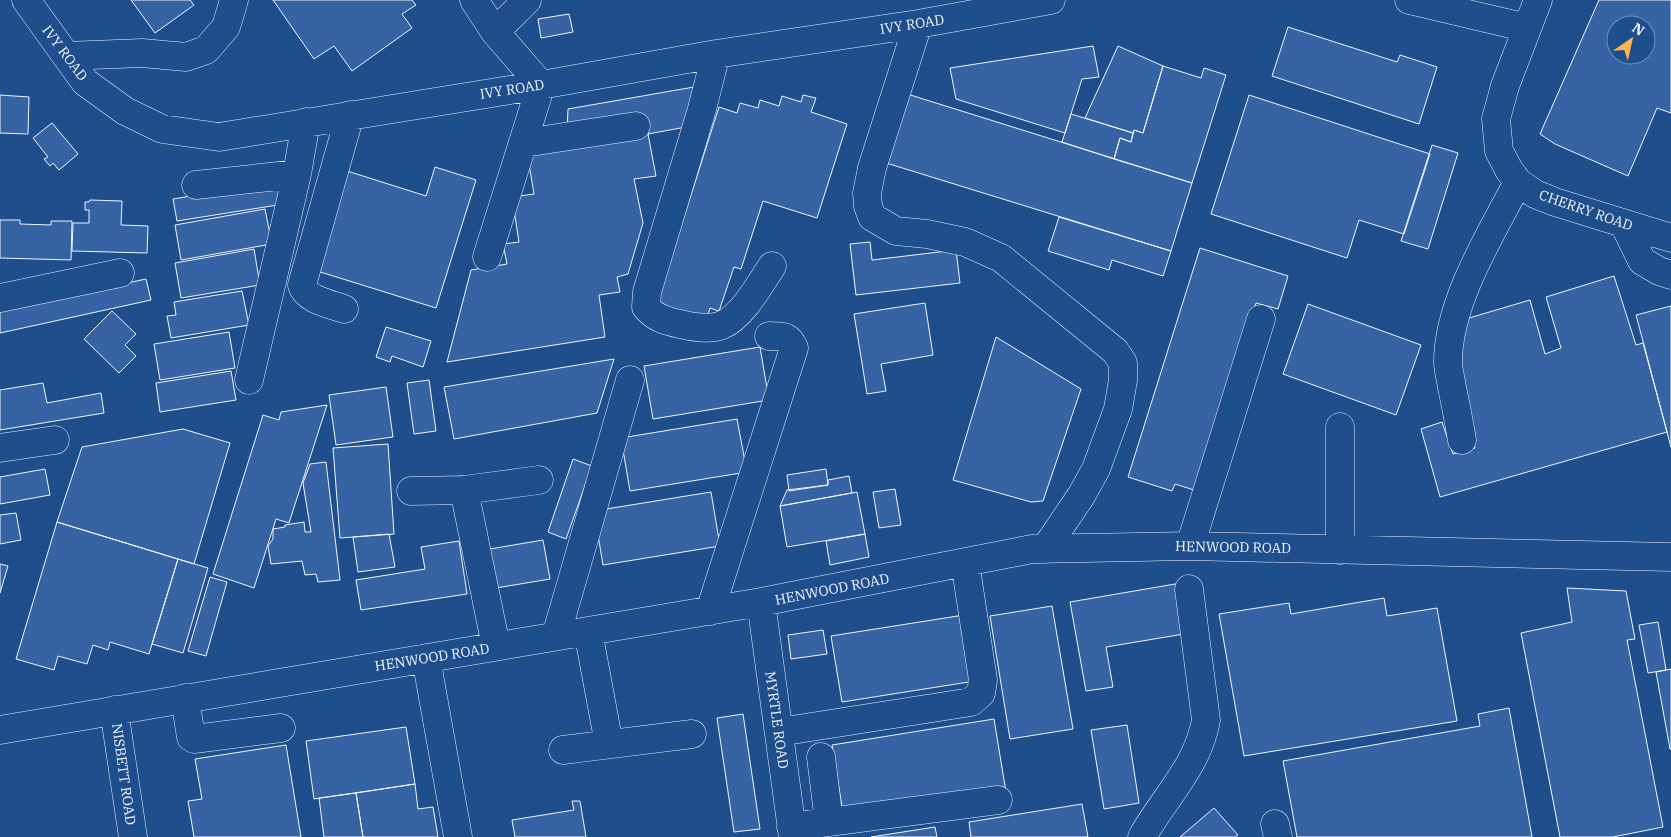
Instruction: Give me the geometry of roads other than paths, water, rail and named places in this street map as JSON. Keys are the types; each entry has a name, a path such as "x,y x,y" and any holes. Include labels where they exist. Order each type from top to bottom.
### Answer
{"street":[{"name":"IVY ROAD","path":"26,0 85,82 125,111 162,129 219,137 541,85 716,54 918,24 1050,0"},
{"path":"66,56 142,53 186,57 206,50 226,27 234,0"},
{"path":"474,0 495,32 541,85 487,257"},
{"path":"495,32 527,0"},
{"path":"1410,0 1527,28"},
{"name":"CHERRY ROAD","path":"1538,0 1506,86 1496,119 1499,151 1509,170 1518,182 1535,194 1671,238"},
{"path":"918,24 872,168 866,193 872,217 896,231 927,234 965,242 1000,258 1115,351 1123,364 1123,380 1118,409 1096,469 1081,496 1045,549"},
{"path":"716,54 702,109 647,292 646,307 652,314 686,326 720,326 729,322 740,312 772,266"},
{"path":"344,309 309,296 304,291 302,285 350,115"},
{"path":"249,380 297,174 306,122"},
{"path":"524,143 636,126"},
{"path":"196,185 297,174"},
{"path":"1462,440 1448,364 1448,346 1453,322 1469,278 1518,182"},
{"path":"1624,224 1642,261 1659,271 1671,275"},
{"path":"0,298 120,273"},
{"path":"1190,546 1260,319"},
{"path":"710,611 794,348 791,341 785,337 769,336"},
{"path":"556,636 630,380"},
{"path":"1340,427 1340,550"},
{"path":"0,448 56,440"},
{"path":"411,491 464,490 538,480"},
{"path":"464,490 496,646"},
{"name":"HENWOOD ROAD","path":"0,730 710,611 1032,549 1190,546 1671,557"},
{"path":"779,732 971,702 981,693 983,680 965,562"},
{"path":"1142,837 1186,772 1203,735 1206,720 1189,589"},
{"name":"MYRTLE ROAD","path":"761,602 792,832"},
{"path":"588,631 609,744"},
{"path":"426,658 458,837"},
{"path":"185,698 191,737 194,739 281,728"},
{"name":"NISBETT ROAD","path":"114,710 133,837"},
{"path":"563,750 692,734"},
{"path":"821,757 829,822"},
{"path":"792,832 829,822 998,800"}]}
